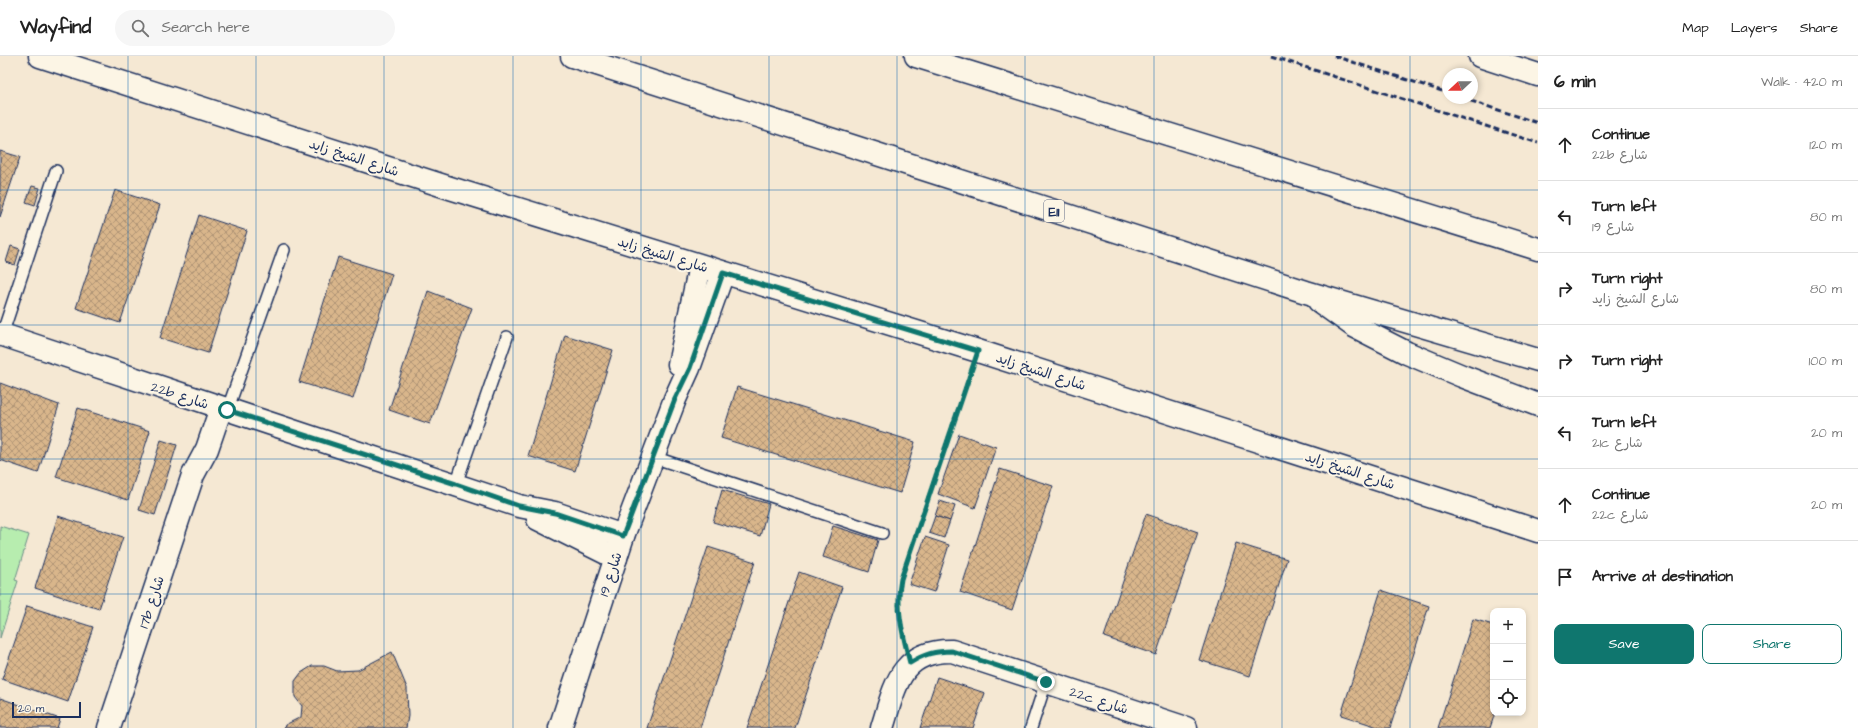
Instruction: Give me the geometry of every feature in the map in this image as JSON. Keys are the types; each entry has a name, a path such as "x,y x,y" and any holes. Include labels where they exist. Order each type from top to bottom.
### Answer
{"main road":[{"name":"شارع الشيخ زايد","path":"40,56 450,188 978,351 1538,531"},
{"name":"E11","path":"572,56 1306,292 1538,360"},
{"path":"916,56 1538,249"},
{"path":"1480,56 1538,75"},
{"name":"شارع 19","path":"675,399 676,376 700,266"},
{"name":"شارع 19","path":"560,728 623,536 675,399 690,368 723,273"},
{"path":"1306,292 1354,326 1367,333 1462,376 1538,405"},
{"name":"22b شارع","path":"1,335 519,506 555,513 623,536"},
{"name":"17b شارع","path":"109,728 193,475 207,449 217,407"},
{"name":"22b شارع","path":"519,506 548,524 616,558"},
{"name":"22c شارع","path":"910,663 923,655 938,651 952,651 1186,728"},
{"path":"882,728 900,676 910,663"}],"lane":[{"path":"1,335 56,171"},
{"path":"217,407 284,250"},
{"path":"456,484 507,336"},
{"path":"653,458 882,533"},
{"path":"1031,728 1046,682"}],"path":[{"path":"910,663 898,606 901,579 978,351"}],"green space":[{"path":"0,526 29,535 15,580 18,581 0,638"}],"building":[{"path":"0,151 20,157 0,217"},
{"path":"32,186 40,188 35,205 26,202"},
{"path":"115,190 160,205 120,323 76,308"},
{"path":"199,215 247,231 208,353 160,338"},
{"path":"11,246 20,249 15,265 6,262"},
{"path":"338,257 392,274 353,399 299,382"},
{"path":"428,291 472,308 430,424 389,410"},
{"path":"565,335 613,350 575,471 528,456"},
{"path":"0,383 59,405 38,473 0,460"},
{"path":"737,387 915,442 900,493 721,438"},
{"path":"78,408 150,431 128,500 56,477"},
{"path":"959,434 996,447 975,508 938,494"},
{"path":"161,440 177,445 155,515 139,510"},
{"path":"1000,469 1053,486 1012,610 960,592"},
{"path":"722,490 769,504 760,536 713,522"},
{"path":"940,501 955,506 950,521 935,516"},
{"path":"1146,514 1198,532 1156,655 1104,637"},
{"path":"58,516 123,537 99,609 35,588"},
{"path":"935,516 950,521 944,538 929,533"},
{"path":"833,526 878,540 869,572 823,557"},
{"path":"925,537 949,545 934,592 909,584"},
{"path":"1236,543 1287,559 1250,676 1199,660"},
{"path":"708,547 755,562 700,728 647,728"},
{"path":"799,572 842,587 795,728 747,728"},
{"path":"1381,590 1429,606 1390,728 1381,728 1341,715"},
{"path":"27,606 93,627 68,702 2,679"},
{"path":"1473,619 1490,624 1490,716 1494,716 1490,728 1438,728"},
{"path":"392,652 407,688 408,716 406,728 284,728 285,725 301,717 302,706 295,697 295,681 301,673 312,666 324,666 337,671 358,670"},
{"path":"937,677 985,693 973,728 920,728"},
{"path":"0,698 60,719 57,728 0,728"}],"railway":[{"path":"1271,56 1538,143"},
{"path":"1334,56 1442,91"},
{"path":"1478,103 1538,123"}],"route":[{"path":"227,410 456,484 519,506 531,507 555,513 623,536 675,399 690,368 723,273 978,351 901,579 898,592 898,606 903,634 910,663 923,655 938,651 952,651 1046,682"}]}
